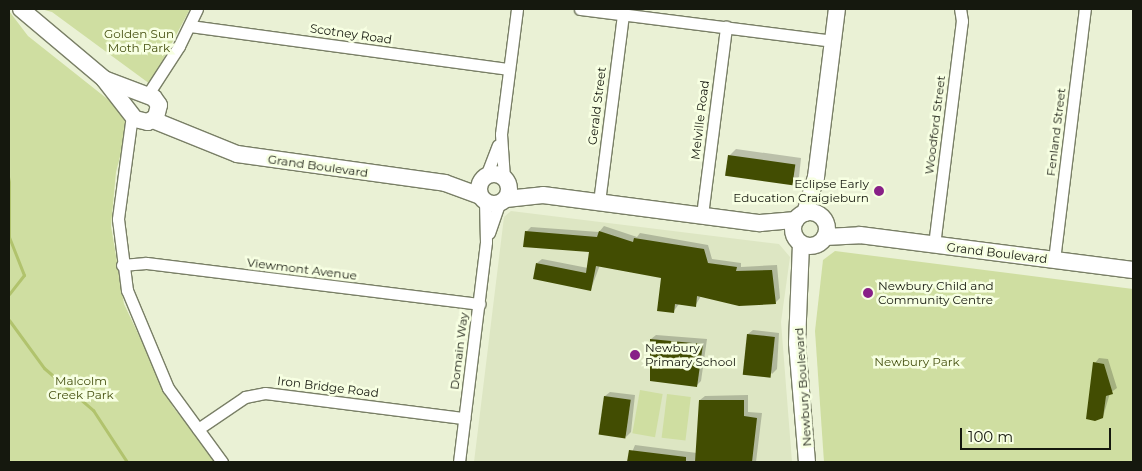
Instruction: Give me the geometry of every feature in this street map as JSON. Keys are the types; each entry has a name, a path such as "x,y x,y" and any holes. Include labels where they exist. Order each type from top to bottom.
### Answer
{"street":[{"name":"Grand Boulevard","path":"21,9 104,79 151,106 194,138 251,157 445,184 490,193 599,202 1133,270"},
{"path":"130,146 151,106 164,72 190,26 197,9"},
{"name":"Domain Way","path":"459,462 479,304 490,193 501,134 517,9"},
{"path":"580,9 834,41"},
{"name":"Newbury Boulevard","path":"807,462 798,343 803,281 838,9"},
{"name":"Woodford Street","path":"934,245 962,21 960,9"},
{"name":"Fenland Street","path":"1054,260 1085,9"},
{"name":"Gerald Street","path":"599,202 623,14"},
{"name":"Scotney Road","path":"190,26 509,69"},
{"name":"Melville Road","path":"702,215 726,27"},
{"name":"Grand Boulevard","path":"104,79 132,113"},
{"path":"151,106 132,102 130,146 119,207 122,265 141,333 176,402 222,462"},
{"path":"132,113 151,106"},
{"name":"Domain Way","path":"501,134 505,179"},
{"name":"Grand Boulevard","path":"490,193 505,179 543,196"},
{"name":"Viewmont Avenue","path":"122,265 146,263 479,304"},
{"name":"Iron Bridge Road","path":"198,429 245,396 265,392 464,418"}],"shaded area":[{"path":"9,172 11,182 11,243 9,243"},
{"name":"Newbury Primary School","path":"511,211 779,244 790,257 781,322 792,462 474,462 504,217"}],"green space":[{"name":"Golden Sun Moth Park","path":"41,9 190,9 150,84 52,12"},
{"name":"Malcolm Creek Park","path":"9,11 28,36 115,105 128,126 116,172 111,226 124,304 173,407 217,462 9,462"},
{"name":"Newbury Park","path":"835,251 1133,289 1133,462 824,462 815,331 823,260"},
{"path":"640,390 663,394 655,437 632,433"},
{"path":"667,394 691,397 685,441 662,438"}],"building":[{"path":"728,155 795,164 792,185 725,176"},
{"path":"525,231 597,237 599,231 633,242 634,238 704,249 708,263 737,267 736,271 772,270 776,304 739,306 697,296 696,307 675,304 674,313 657,311 661,278 596,266 591,291 533,279 536,263 586,273 589,252 523,247"},
{"path":"747,334 775,337 771,378 743,375"},
{"path":"650,339 703,344 697,387 650,381"},
{"path":"1093,362 1104,364 1113,394 1106,396 1103,418 1095,421 1086,419"},
{"path":"604,396 631,400 625,438 599,435"},
{"path":"699,400 744,400 744,416 757,418 752,462 695,462"},
{"path":"629,450 686,457 686,462 627,462"}],"waterway":[{"path":"9,237 24,275 9,294"},
{"path":"9,320 44,368 93,410 127,462"}],"place":[{"name":"Eclipse Early Education Craigieburn","path":"879,191"},
{"name":"Newbury Child and Community Centre","path":"868,293"},
{"name":"Newbury Primary School","path":"635,355"}]}
